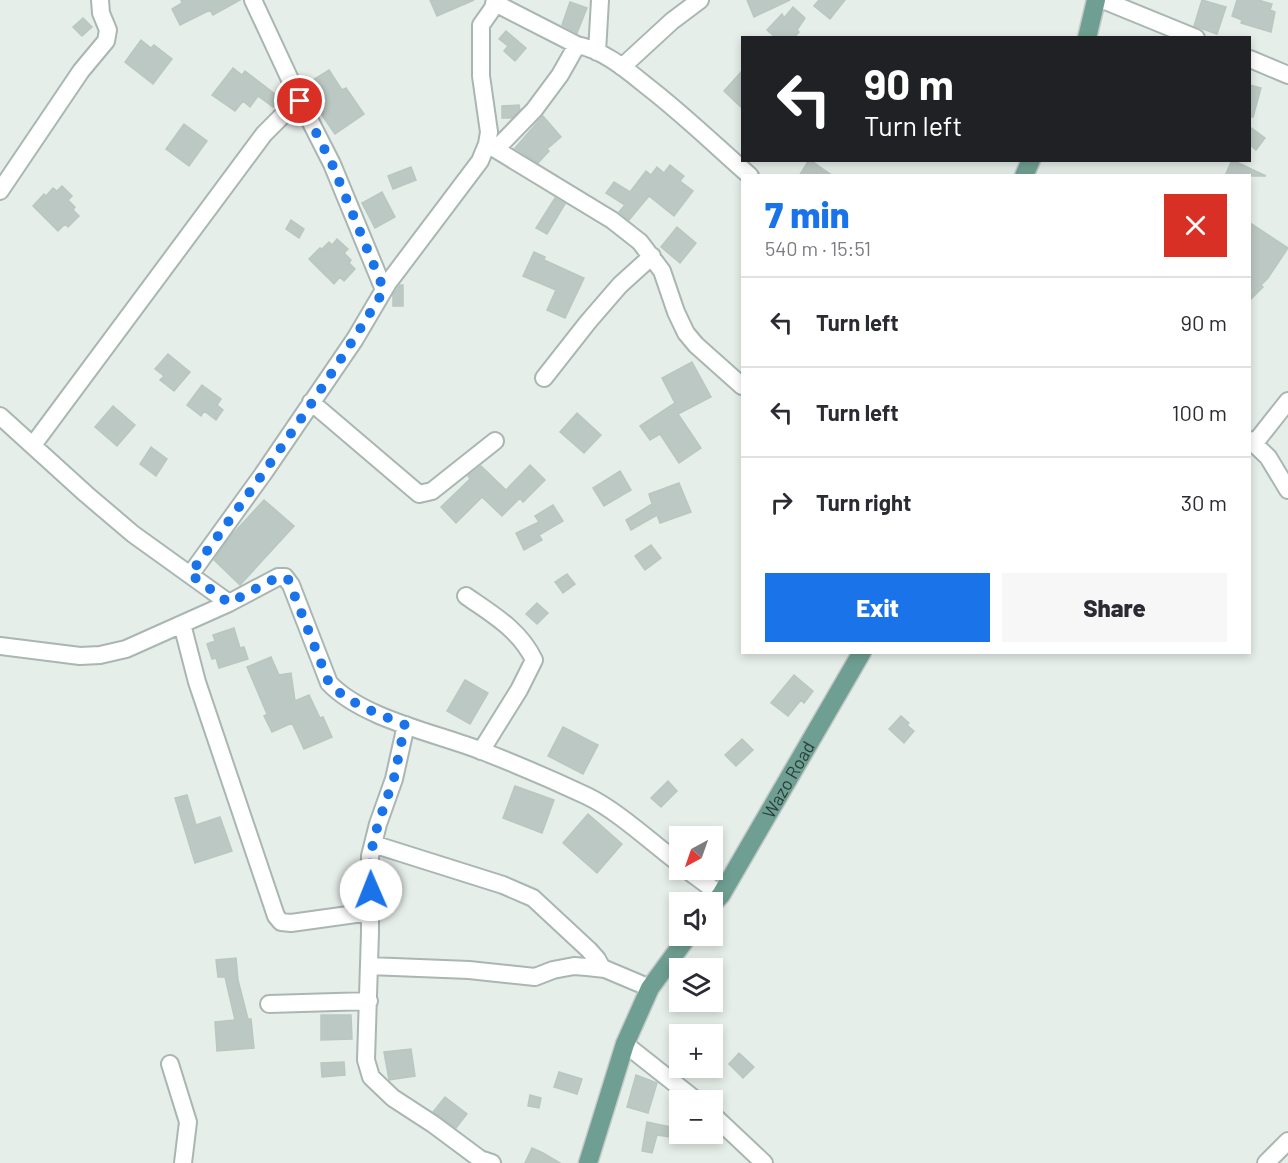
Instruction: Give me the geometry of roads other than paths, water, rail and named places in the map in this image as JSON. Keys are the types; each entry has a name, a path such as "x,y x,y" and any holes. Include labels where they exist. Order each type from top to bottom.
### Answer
{"main road":[{"path":"1087,36 1096,0"},
{"name":"Wazo Road","path":"722,892 861,654"},
{"path":"588,1163 625,1044 650,988 681,946"}],"street":[{"path":"0,191 81,71 106,41 108,30 101,13 100,0"},
{"path":"253,0 332,164 384,290"},
{"path":"597,52 600,0"},
{"path":"622,67 672,21 700,0"},
{"path":"1104,0 1191,36"},
{"path":"741,385 696,345 686,333 662,272 640,242 612,220 492,146 482,76 480,33 481,25 495,1 622,67 689,119 748,174"},
{"path":"190,574 254,488 355,339 384,290 480,160 492,146 534,110 560,75 577,45"},
{"path":"1251,59 1288,75"},
{"path":"33,446 264,135 300,101"},
{"path":"544,378 594,315 652,256"},
{"path":"1288,401 1252,442 1268,456 1288,490"},
{"path":"311,402 419,494 432,491 495,441"},
{"path":"0,416 133,534 229,603"},
{"path":"0,646 80,656 100,655 126,649 229,603 278,577 288,579 329,683 341,695 405,725 481,751 590,797 669,855"},
{"path":"466,596 515,631 534,660 519,690 481,751"},
{"path":"182,624 197,682 276,916 281,922 291,923 370,912"},
{"path":"405,725 394,778 370,856 369,1001 366,1060 371,1077 393,1098 480,1159 492,1163"},
{"path":"373,844 503,885 533,897 589,950 602,968"},
{"path":"697,880 709,892"},
{"path":"369,966 469,970 535,977 553,970 574,966 602,968 650,988"},
{"path":"269,1004 369,1001"},
{"path":"625,1044 683,1090"},
{"path":"170,1064 188,1122 183,1163"},
{"path":"723,1124 764,1163"},
{"path":"1266,1163 1288,1140"}]}
